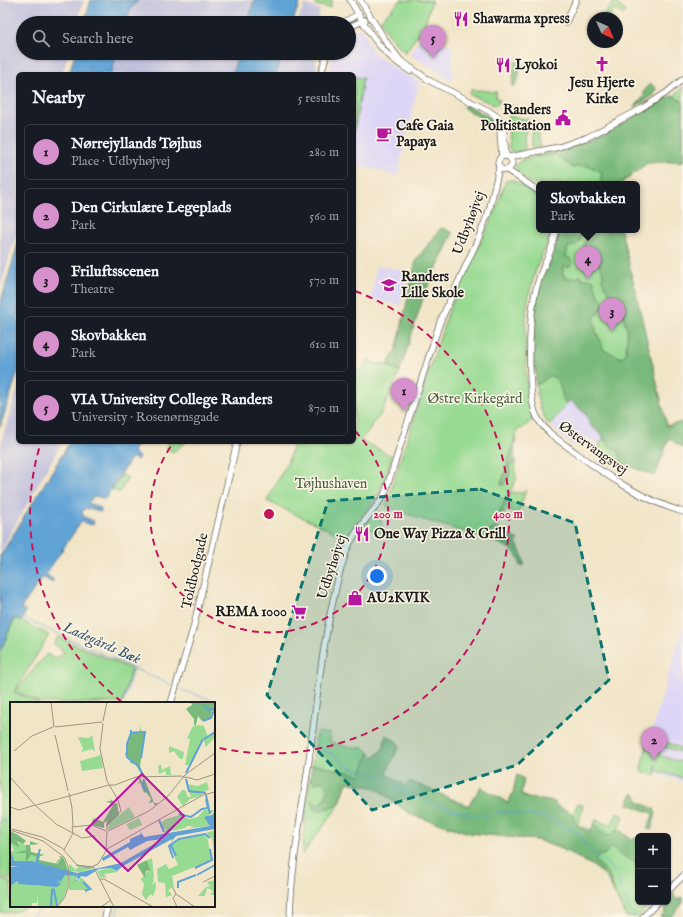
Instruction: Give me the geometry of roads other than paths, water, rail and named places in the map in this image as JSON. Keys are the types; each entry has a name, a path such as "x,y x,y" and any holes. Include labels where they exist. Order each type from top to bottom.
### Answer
{"street":[{"path":"350,0 378,45 387,55 399,64 430,81"},
{"path":"360,0 396,54 407,65 430,81"},
{"path":"566,22 576,0"},
{"path":"355,16 359,14"},
{"path":"356,24 370,17"},
{"path":"322,72 325,60"},
{"path":"536,189 521,179 506,163 523,155 558,147 588,137 641,109 683,80"},
{"name":"Udbyhøjvej","path":"290,917 295,860 320,673 336,589 350,544 359,528 385,493 440,322 479,237 489,211 497,179 506,163 495,115 458,94 430,81"},
{"name":"Østervangsvej","path":"555,233 554,241 536,289 530,325 531,392 537,416 551,434 623,486 658,503 683,512"},
{"name":"Toldbodgade","path":"171,702 194,629 237,444"},
{"path":"671,888 683,876"},
{"path":"643,917 655,905"},
{"path":"105,917 108,907"}],"water":[{"path":"91,0 138,0 130,10 128,16 86,16"},
{"path":"254,0 301,0 295,16 249,16"},
{"path":"73,60 115,60 112,72 70,72"},
{"path":"236,60 281,60 277,72 233,72"},
{"path":"16,251 16,377 0,427 0,304"},
{"path":"69,444 136,444 133,451 139,457 137,460 132,457 105,499 95,496 88,503 101,508 101,512 85,508 82,512 84,517 94,521 93,525 81,522 46,574 54,580 52,583 43,577 21,608 26,611 22,621 14,618 0,652 0,556"}],"waterway":[{"name":"Ladegårds Bæk","path":"25,619 171,685"},
{"path":"123,702 133,669"},
{"name":"Ladegårds Bæk","path":"181,690 215,701"},
{"name":"Ladegårds Bæk","path":"318,745 321,749 336,756 346,766 379,776 406,792"},
{"name":"Ladegårds Bæk","path":"409,794 432,803 472,815 491,815"},
{"name":"Ladegårds Bæk","path":"496,811 545,817 578,833 587,848 616,872 622,893"},
{"path":"0,819 10,824"},
{"name":"Ladegårds Bæk","path":"624,896 630,910 635,916"},
{"path":"31,917 41,907"},
{"path":"116,917 119,907"}],"place":[{"name":"Shawarma xpress","path":"461,19"},
{"name":"VIA University College Randers","path":"433,58"},
{"name":"Jesu Hjerte Kirke","path":"602,64"},
{"name":"Lyokoi","path":"503,65"},
{"name":"Randers Politistation","path":"563,118"},
{"name":"Cafe Gaia Papaya","path":"384,134"},
{"name":"Skovbakken","path":"588,279"},
{"name":"Randers Lille Skole","path":"389,285"},
{"name":"Friluftsscenen","path":"612,331"},
{"name":"Nørrejyllands Tøjhus","path":"404,411"},
{"name":"One Way Pizza & Grill","path":"362,534"},
{"name":"AU2KVIK","path":"355,598"},
{"name":"REMA 1000","path":"299,612"},
{"name":"Den Cirkulære Legeplads","path":"654,760"}],"park label":[{"name":"Østre Kirkegård","path":"475,399"},
{"name":"Tøjhushaven","path":"331,484"}]}
